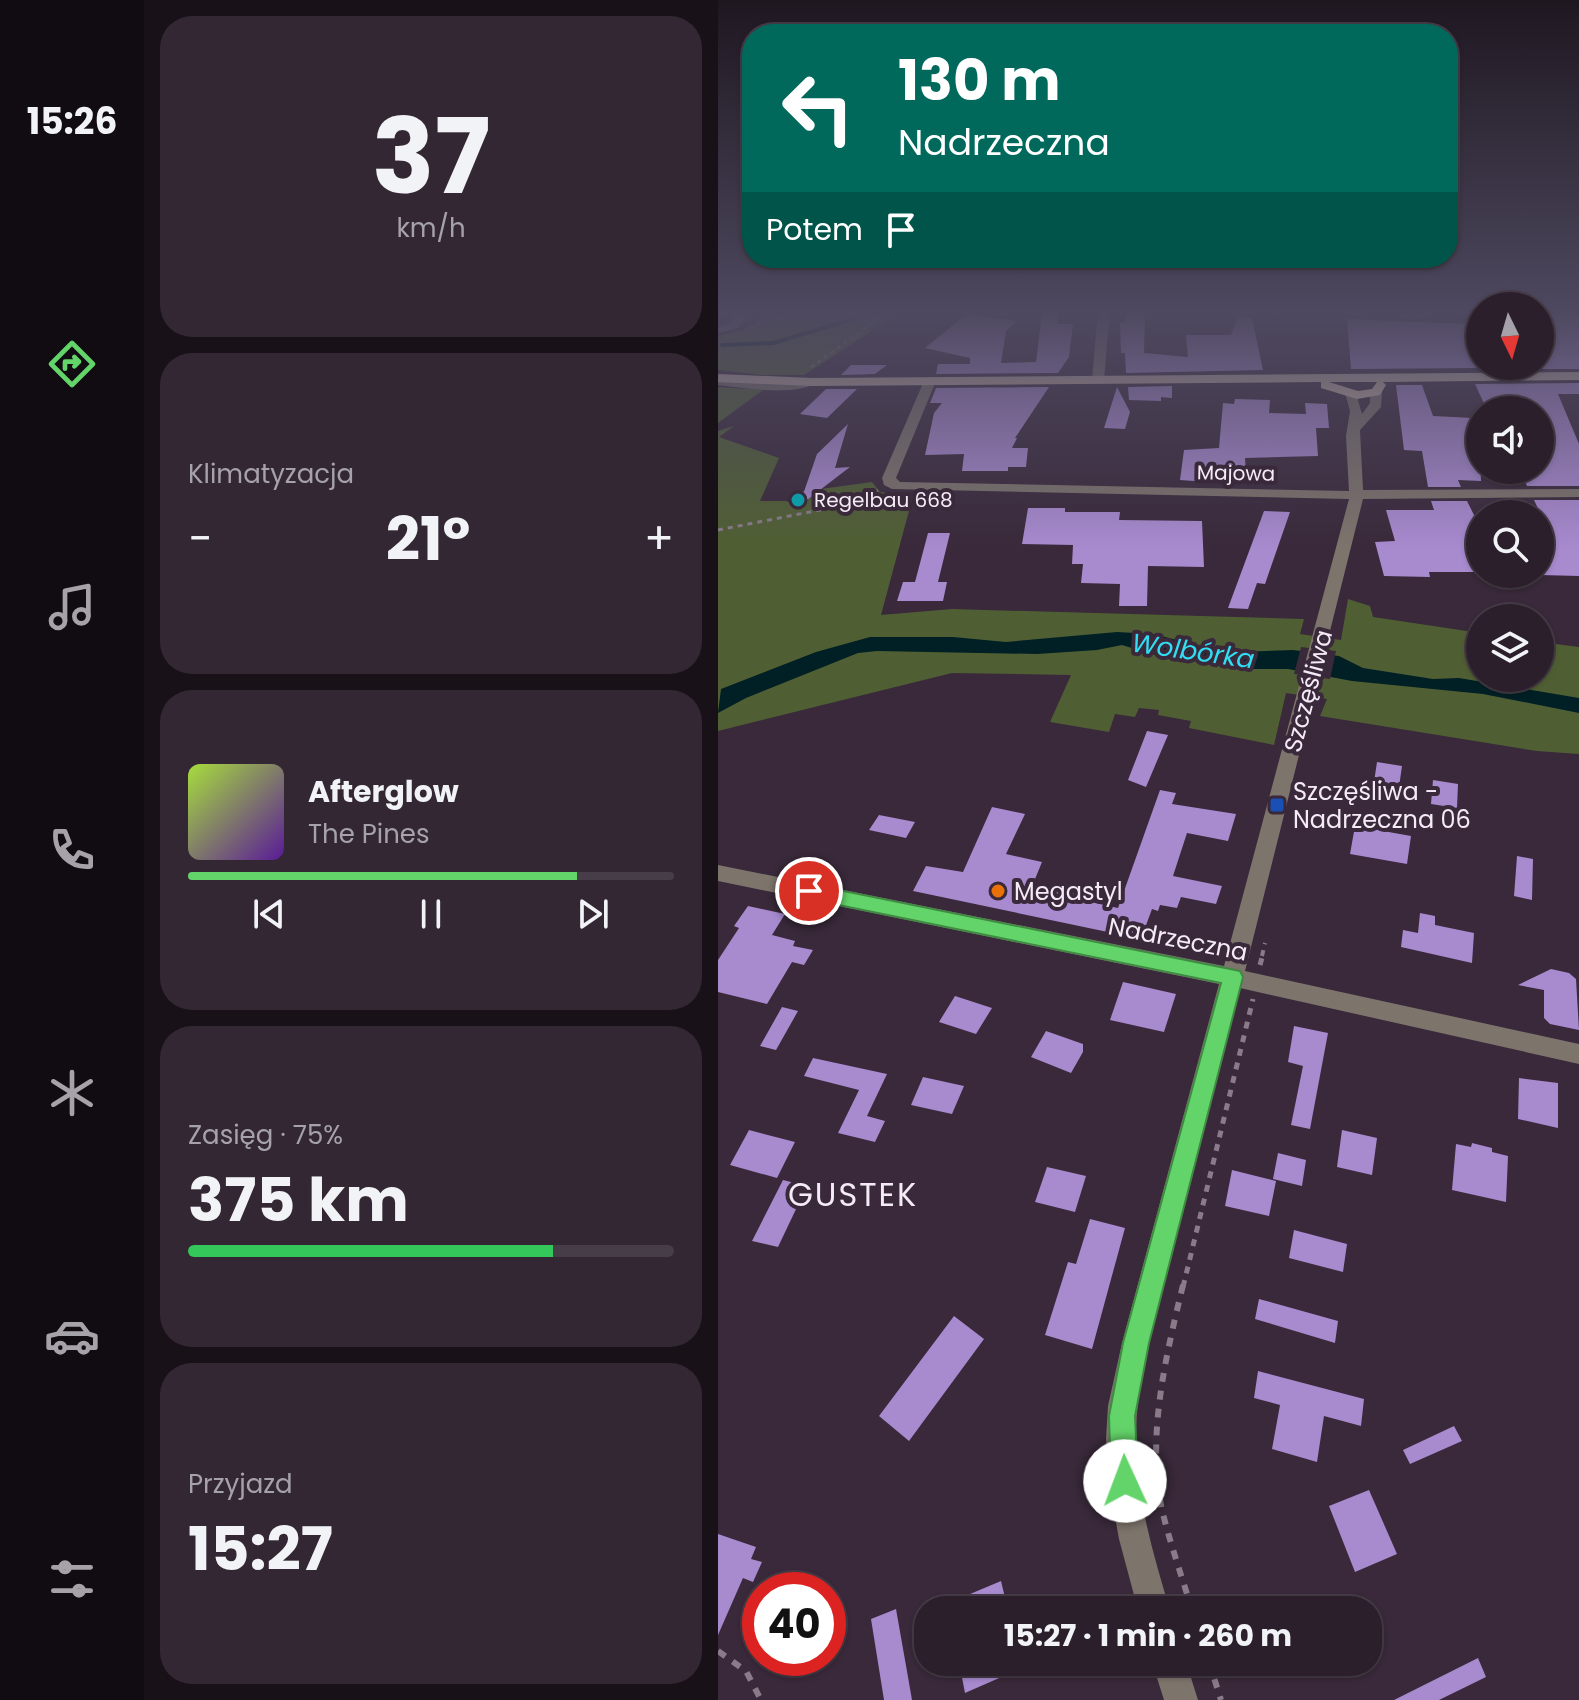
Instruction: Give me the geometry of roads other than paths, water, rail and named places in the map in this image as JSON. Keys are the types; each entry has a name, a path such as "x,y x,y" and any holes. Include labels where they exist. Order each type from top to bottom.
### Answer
{"street":[{"name":"Majowa","path":"926,390 889,478 893,484 1357,496 1579,493"},
{"name":"Szczęśliwa","path":"1150,1596 1125,1481 1122,1416 1136,1343 1357,496 1359,485 1353,435 1358,414 1346,390"},
{"path":"1356,424 1373,412 1377,401 1376,390"},
{"name":"Nadrzeczna","path":"718,873 1233,977 1579,1054"},
{"path":"1173,1676 1181,1700"}],"water":[{"name":"Wolbórka","path":"1117,632 1153,634 1240,652 1293,650 1339,656 1363,668 1433,679 1466,679 1466,692 1543,692 1579,698 1579,713 1483,694 1352,681 1288,669 1236,669 1221,663 1162,657 1122,645 1037,654 858,653 746,698 718,713 721,689 816,652 870,637 953,637 1006,642"}],"place":[{"name":"Regelbau 668","path":"798,500"},
{"name":"Szczęśliwa - Nadrzeczna 06","path":"1277,805"},
{"name":"Megastyl","path":"998,891"}],"district":[{"name":"GUSTEK","path":"853,1194"}]}
